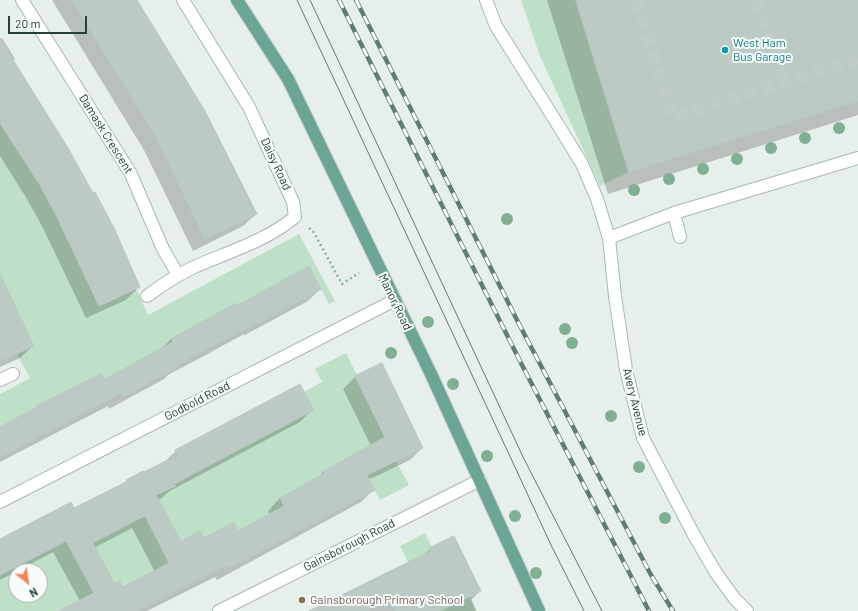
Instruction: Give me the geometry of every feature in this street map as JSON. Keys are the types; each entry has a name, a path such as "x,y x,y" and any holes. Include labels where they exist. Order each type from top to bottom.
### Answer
{"main road":[{"name":"Manor Road","path":"237,0 288,79 434,381 539,611"}],"street":[{"name":"Damask Crescent","path":"22,0 131,174 164,249 178,275"},
{"name":"Daisy Road","path":"183,0 249,107 293,202 295,217"},
{"name":"Avery Avenue","path":"486,0 496,26 582,164 597,199 609,238 615,296 626,370 643,438 694,535 716,572 735,599 747,611"},
{"path":"609,238 674,213 858,158"},
{"path":"674,213 680,237"},
{"path":"147,296 178,275 244,246 284,225 295,217"},
{"name":"Godbold Road","path":"0,502 395,300"},
{"path":"0,380 13,374"},
{"name":"Gainsborough Road","path":"219,611 480,480"}],"path":[{"path":"295,217 312,231 342,284 361,272"}],"green space":[{"path":"521,0 576,0 629,172 600,186 540,56"},
{"path":"0,124 40,185 56,215 99,306 136,289 148,315 299,234 335,301 329,304 309,266 245,300 257,322 249,327 236,303 171,337 184,361 177,365 166,346 111,376 121,395 114,397 102,373 36,406 49,431 43,435 30,411 0,427 0,394 30,378 17,354 34,346 0,275"},
{"path":"346,353 357,375 355,376 409,485 380,500 355,454 324,471 330,481 307,494 302,486 280,498 284,506 238,531 234,522 211,534 219,569 200,531 181,541 178,536 160,545 169,563 131,583 144,608 135,611 119,580 73,604 77,611 0,611 0,575 8,571 8,603 48,603 48,563 23,563 66,541 98,522 106,537 124,527 122,522 141,513 144,517 162,508 156,495 313,410 304,392 322,382 315,369"},
{"path":"425,533 432,547 430,548 434,557 470,596 477,611 426,611 419,584 400,546"}],"building":[{"path":"72,0 137,0 205,111 257,214 205,239 156,137"},
{"name":"West Ham Bus Garage","path":"576,0 858,0 858,101 629,172"},
{"path":"0,39 68,148 93,193 95,192 115,230 140,287 99,306 56,215 40,185 0,123"},
{"path":"309,266 321,289 177,365 178,367 122,397 120,394 0,457 0,427 37,407 36,406 102,373 105,379 173,342 171,338 236,303 237,305"},
{"path":"0,274 34,346 0,361"},
{"path":"382,363 423,448 367,475 375,490 229,568 228,565 137,611 59,611 94,593 66,541 23,563 8,563 8,571 0,575 0,539 71,502 74,508 126,482 126,480 143,471 144,472 178,455 175,450 300,384 314,410 174,484 176,486 156,495 181,541 200,531 204,538 234,522 238,531 284,506 280,498 325,473 324,471 385,437 355,376","holes":["145,516 169,563 123,587 119,580 114,583 93,543"]},
{"path":"454,536 481,591 440,611 395,611 390,600 367,611 309,611 431,551 430,548"}],"tunnel":[{"path":"636,0 673,117 858,59"},
{"path":"757,0 783,82"}],"tram line":[{"path":"297,0 551,545 584,611"},
{"path":"310,0 524,459 602,611"}],"railway":[{"path":"339,0 523,367 649,611"},
{"path":"356,0 519,324 651,575 673,611"}],"place":[{"name":"West Ham Bus Garage","path":"725,50"},
{"name":"Gainsborough Primary School","path":"302,600"}]}
